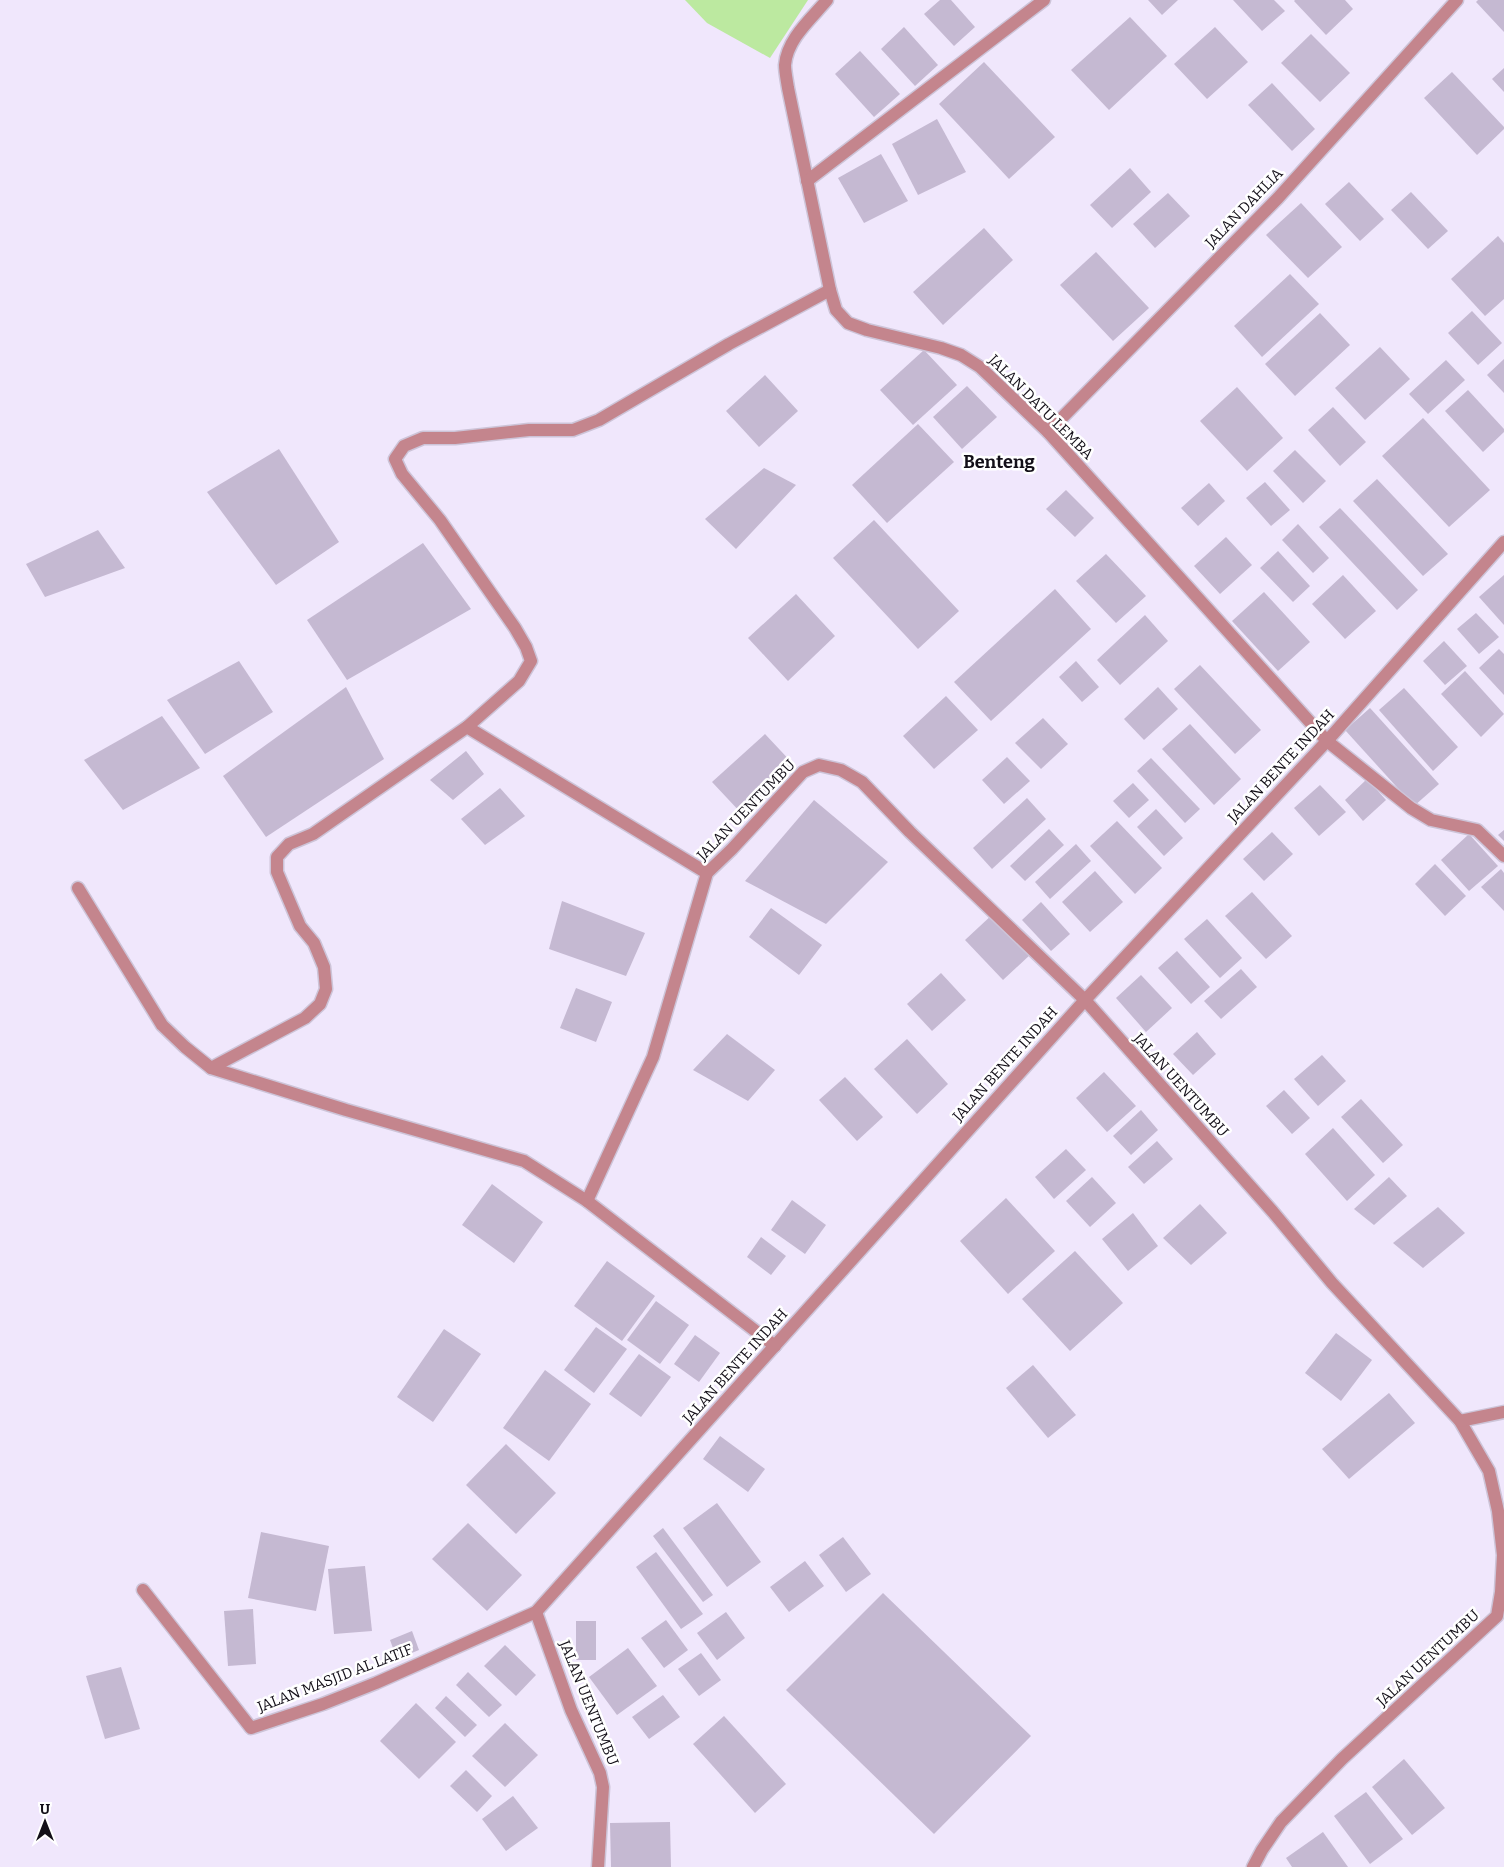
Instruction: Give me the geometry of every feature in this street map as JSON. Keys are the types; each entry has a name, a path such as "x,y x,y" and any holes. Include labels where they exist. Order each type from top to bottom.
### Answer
{"street":[{"name":"JALAN DATU LEMBA","path":"827,0 795,37 788,51 785,65 807,180 830,290 836,310 848,323 867,330 941,348 961,355 980,367 1048,432 1327,741 1411,808 1431,820 1477,830 1504,856"},
{"path":"807,180 1044,0"},
{"name":"JALAN DAHLIA","path":"1048,432 1278,198 1457,0"},
{"path":"211,1068 305,1018 320,1004 326,988 324,967 314,943 300,926 277,872 277,857 289,844 313,834 467,727 519,681 531,661 526,647 515,628 440,520 402,474 395,459 404,446 423,438 455,438 529,430 573,430 599,420 730,344 830,290"},
{"name":"JALAN BENTE INDAH","path":"536,1612 1084,1000 1327,741 1504,542"},
{"path":"467,727 707,873"},
{"name":"JALAN UENTUMBU","path":"587,1201 653,1057 707,873 732,849 803,772 819,765 841,770 862,782 910,832 1084,1000 1273,1212 1332,1283 1460,1420 1489,1471 1498,1512 1503,1555 1501,1592 1496,1616 1342,1759 1281,1822 1253,1867"},
{"path":"78,888 162,1025 211,1068 346,1110 524,1160 587,1201 775,1346"},
{"path":"1460,1420 1504,1412"},
{"name":"JALAN MASJID AL LATIF","path":"143,1590 251,1728 323,1704 376,1683 536,1612"},
{"name":"JALAN UENTUMBU","path":"536,1612 571,1710 600,1773 603,1787 598,1867"}],"green space":[{"path":"685,0 808,0 770,58 707,23"}],"building":[{"path":"940,0 951,0 975,27 954,46 924,14"},
{"path":"1148,0 1178,0 1162,15"},
{"path":"1233,0 1274,0 1285,11 1262,31"},
{"path":"1295,0 1345,0 1353,9 1326,35"},
{"path":"1478,0 1504,0 1504,32 1476,2"},
{"path":"1130,17 1167,56 1109,110 1071,70"},
{"path":"904,27 938,65 915,86 881,49"},
{"path":"1215,27 1248,62 1207,99 1174,64"},
{"path":"1311,34 1350,73 1320,102 1281,63"},
{"path":"860,51 900,94 874,117 835,74"},
{"path":"984,62 1055,137 1009,179 939,104"},
{"path":"1504,68 1504,92 1492,79"},
{"path":"1452,72 1504,127 1477,155 1424,98"},
{"path":"1272,83 1315,129 1292,151 1248,105"},
{"path":"937,119 966,172 918,195 892,144"},
{"path":"881,154 908,201 864,223 838,178"},
{"path":"1130,168 1151,192 1112,228 1090,205"},
{"path":"1349,182 1384,219 1360,241 1325,204"},
{"path":"1411,192 1448,231 1428,249 1391,210"},
{"path":"1168,193 1190,216 1155,248 1133,224"},
{"path":"1301,203 1342,247 1308,278 1266,235"},
{"path":"984,228 1013,260 943,325 913,292"},
{"path":"1498,236 1504,243 1504,299 1485,316 1451,279"},
{"path":"1096,252 1149,308 1113,341 1060,285"},
{"path":"1290,274 1319,304 1262,357 1234,326"},
{"path":"1472,311 1502,343 1478,365 1448,333"},
{"path":"1320,313 1350,345 1295,396 1265,364"},
{"path":"1380,347 1410,379 1365,420 1335,388"},
{"path":"924,350 957,385 913,425 880,390"},
{"path":"1504,359 1504,393 1487,375"},
{"path":"1446,360 1465,380 1428,414 1409,394"},
{"path":"765,375 798,411 759,447 726,411"},
{"path":"967,386 997,417 962,449 933,417"},
{"path":"1237,387 1283,438 1247,471 1200,421"},
{"path":"1468,390 1504,429 1504,432 1483,452 1445,411"},
{"path":"1333,407 1366,442 1340,466 1308,430"},
{"path":"1423,418 1490,490 1449,527 1382,456"},
{"path":"918,424 954,462 887,523 852,485"},
{"path":"279,449 339,542 276,585 207,492"},
{"path":"1295,450 1326,481 1303,503 1273,471"},
{"path":"764,468 796,485 736,549 705,519"},
{"path":"1377,479 1448,554 1423,576 1353,501"},
{"path":"1265,482 1290,510 1271,526 1246,498"},
{"path":"1209,483 1225,501 1198,526 1181,508"},
{"path":"1066,490 1094,518 1075,537 1046,509"},
{"path":"1340,508 1418,590 1397,610 1319,527"},
{"path":"874,520 959,611 918,649 833,558"},
{"path":"1298,524 1329,558 1313,573 1282,540"},
{"path":"98,530 125,568 45,597 26,564"},
{"path":"1226,537 1252,565 1220,594 1194,566"},
{"path":"423,543 471,609 347,680 307,620"},
{"path":"1278,551 1310,586 1293,602 1260,568"},
{"path":"1106,554 1146,596 1116,623 1076,581"},
{"path":"1343,575 1376,611 1345,639 1312,604"},
{"path":"1504,575 1504,625 1479,597"},
{"path":"1055,589 1091,629 991,721 954,682"},
{"path":"1264,592 1310,642 1278,671 1232,621"},
{"path":"796,594 835,636 788,681 748,638"},
{"path":"1476,613 1499,637 1479,654 1457,629"},
{"path":"1145,615 1168,641 1120,685 1097,660"},
{"path":"1444,641 1467,666 1445,685 1423,661"},
{"path":"1499,649 1504,654 1504,695 1479,668"},
{"path":"239,661 273,712 205,754 167,700"},
{"path":"1076,661 1099,687 1082,702 1059,677"},
{"path":"1200,665 1261,730 1235,754 1174,689"},
{"path":"1465,671 1504,714 1481,737 1441,694"},
{"path":"346,687 384,759 266,837 223,776"},
{"path":"1158,687 1178,709 1144,740 1124,719"},
{"path":"1404,688 1458,747 1433,771 1379,710"},
{"path":"946,696 978,730 934,769 903,736"},
{"path":"1370,708 1439,784 1414,806 1345,730"},
{"path":"162,716 200,768 123,810 84,760"},
{"path":"1043,718 1068,744 1041,769 1015,743"},
{"path":"1190,724 1241,779 1214,805 1162,749"},
{"path":"765,734 795,766 742,814 712,782"},
{"path":"466,751 484,774 453,800 430,780"},
{"path":"1007,757 1030,781 1004,804 982,780"},
{"path":"1151,758 1200,809 1185,823 1137,771"},
{"path":"1367,779 1386,800 1363,821 1345,800"},
{"path":"1133,783 1149,800 1129,818 1113,801"},
{"path":"1320,785 1346,812 1319,836 1294,808"},
{"path":"500,788 525,816 485,845 461,819"},
{"path":"1027,798 1046,819 992,869 973,848"},
{"path":"814,800 888,862 826,924 745,881"},
{"path":"1156,809 1183,838 1164,856 1137,827"},
{"path":"1117,821 1162,868 1135,894 1090,846"},
{"path":"1049,829 1064,845 1025,881 1010,866"},
{"path":"1504,830 1504,841 1498,835"},
{"path":"1272,832 1293,854 1264,881 1243,859"},
{"path":"1469,834 1498,866 1469,891 1441,860"},
{"path":"1076,844 1091,861 1050,899 1035,882"},
{"path":"1435,864 1466,896 1445,916 1415,884"},
{"path":"1501,869 1504,873 1504,911 1481,887"},
{"path":"1095,871 1123,902 1090,932 1062,902"},
{"path":"1252,892 1292,936 1266,959 1225,916"},
{"path":"562,901 645,933 626,976 549,949"},
{"path":"1041,902 1070,934 1051,951 1022,920"},
{"path":"771,908 822,945 799,975 749,937"},
{"path":"994,913 1031,954 1003,980 965,940"},
{"path":"1207,919 1242,958 1220,978 1184,939"},
{"path":"1177,951 1210,987 1191,1004 1158,968"},
{"path":"1241,969 1257,987 1221,1019 1204,1001"},
{"path":"941,973 966,1000 932,1031 907,1004"},
{"path":"1141,975 1172,1008 1146,1032 1116,998"},
{"path":"576,988 612,1002 596,1042 560,1028"},
{"path":"1197,1032 1216,1054 1193,1075 1173,1054"},
{"path":"727,1034 775,1070 748,1101 693,1070"},
{"path":"907,1039 948,1084 917,1114 874,1069"},
{"path":"1322,1055 1346,1081 1318,1106 1294,1079"},
{"path":"1104,1072 1136,1106 1107,1132 1076,1098"},
{"path":"845,1077 883,1117 857,1141 819,1100"},
{"path":"1284,1090 1310,1118 1292,1134 1266,1106"},
{"path":"1361,1099 1403,1145 1383,1163 1341,1117"},
{"path":"1141,1110 1158,1130 1131,1155 1113,1136"},
{"path":"1333,1128 1375,1175 1347,1201 1305,1154"},
{"path":"1157,1141 1173,1159 1144,1184 1128,1167"},
{"path":"1066,1149 1086,1170 1054,1199 1035,1177"},
{"path":"1092,1177 1116,1203 1090,1227 1066,1201"},
{"path":"1389,1177 1407,1196 1374,1225 1354,1209"},
{"path":"492,1184 543,1222 514,1263 462,1225"},
{"path":"1006,1198 1055,1251 1008,1294 960,1241"},
{"path":"792,1200 826,1225 805,1254 771,1230"},
{"path":"1200,1204 1227,1233 1191,1265 1163,1238"},
{"path":"1438,1207 1465,1233 1423,1268 1393,1243"},
{"path":"1133,1213 1158,1246 1128,1271 1102,1239"},
{"path":"761,1237 786,1256 771,1275 747,1257"},
{"path":"1075,1251 1123,1303 1070,1351 1022,1299"},
{"path":"607,1261 655,1296 622,1341 574,1306"},
{"path":"656,1301 689,1325 660,1364 627,1340"},
{"path":"596,1327 627,1349 594,1393 564,1370"},
{"path":"444,1329 481,1354 433,1422 397,1397"},
{"path":"1336,1333 1372,1360 1341,1401 1305,1373"},
{"path":"695,1335 720,1353 699,1382 674,1364"},
{"path":"639,1354 671,1377 641,1417 609,1394"},
{"path":"1033,1365 1076,1415 1048,1438 1006,1388"},
{"path":"545,1370 591,1404 549,1461 503,1428"},
{"path":"1389,1393 1415,1423 1349,1479 1322,1449"},
{"path":"720,1436 765,1469 748,1492 703,1459"},
{"path":"506,1444 556,1493 516,1534 466,1485"},
{"path":"717,1503 761,1562 727,1587 683,1528"},
{"path":"468,1523 522,1575 487,1611 432,1559"},
{"path":"663,1528 713,1595 703,1602 653,1536"},
{"path":"261,1532 329,1546 316,1611 248,1598"},
{"path":"843,1537 871,1574 846,1592 819,1555"},
{"path":"656,1552 703,1614 681,1629 636,1567"},
{"path":"805,1561 824,1586 789,1612 770,1587"},
{"path":"365,1566 372,1631 334,1634 328,1569"},
{"path":"883,1593 1031,1736 934,1834 786,1690"},
{"path":"253,1609 256,1664 228,1666 224,1611"},
{"path":"726,1612 745,1638 717,1660 697,1633"},
{"path":"666,1620 688,1650 664,1668 641,1638"},
{"path":"576,1621 596,1621 596,1660 576,1660"},
{"path":"412,1631 419,1650 397,1659 390,1640"},
{"path":"505,1645 536,1675 516,1696 484,1666"},
{"path":"628,1648 657,1686 617,1715 589,1677"},
{"path":"701,1653 721,1680 699,1696 678,1669"},
{"path":"121,1667 140,1729 105,1739 86,1676"},
{"path":"468,1672 502,1705 489,1717 456,1685"},
{"path":"663,1695 680,1717 649,1739 632,1717"},
{"path":"446,1696 477,1725 465,1737 435,1708"},
{"path":"416,1703 456,1742 419,1779 380,1741"},
{"path":"724,1716 786,1784 755,1813 693,1744"},
{"path":"505,1723 538,1755 505,1787 472,1756"},
{"path":"1404,1759 1445,1808 1412,1835 1372,1787"},
{"path":"466,1770 492,1796 477,1812 450,1786"},
{"path":"1366,1792 1403,1839 1370,1864 1334,1816"},
{"path":"513,1796 538,1828 506,1851 482,1819"},
{"path":"670,1822 671,1867 611,1867 610,1823"},
{"path":"1323,1832 1348,1867 1292,1867 1286,1858"}],"district":[{"name":"Benteng","path":"999,462"}]}
